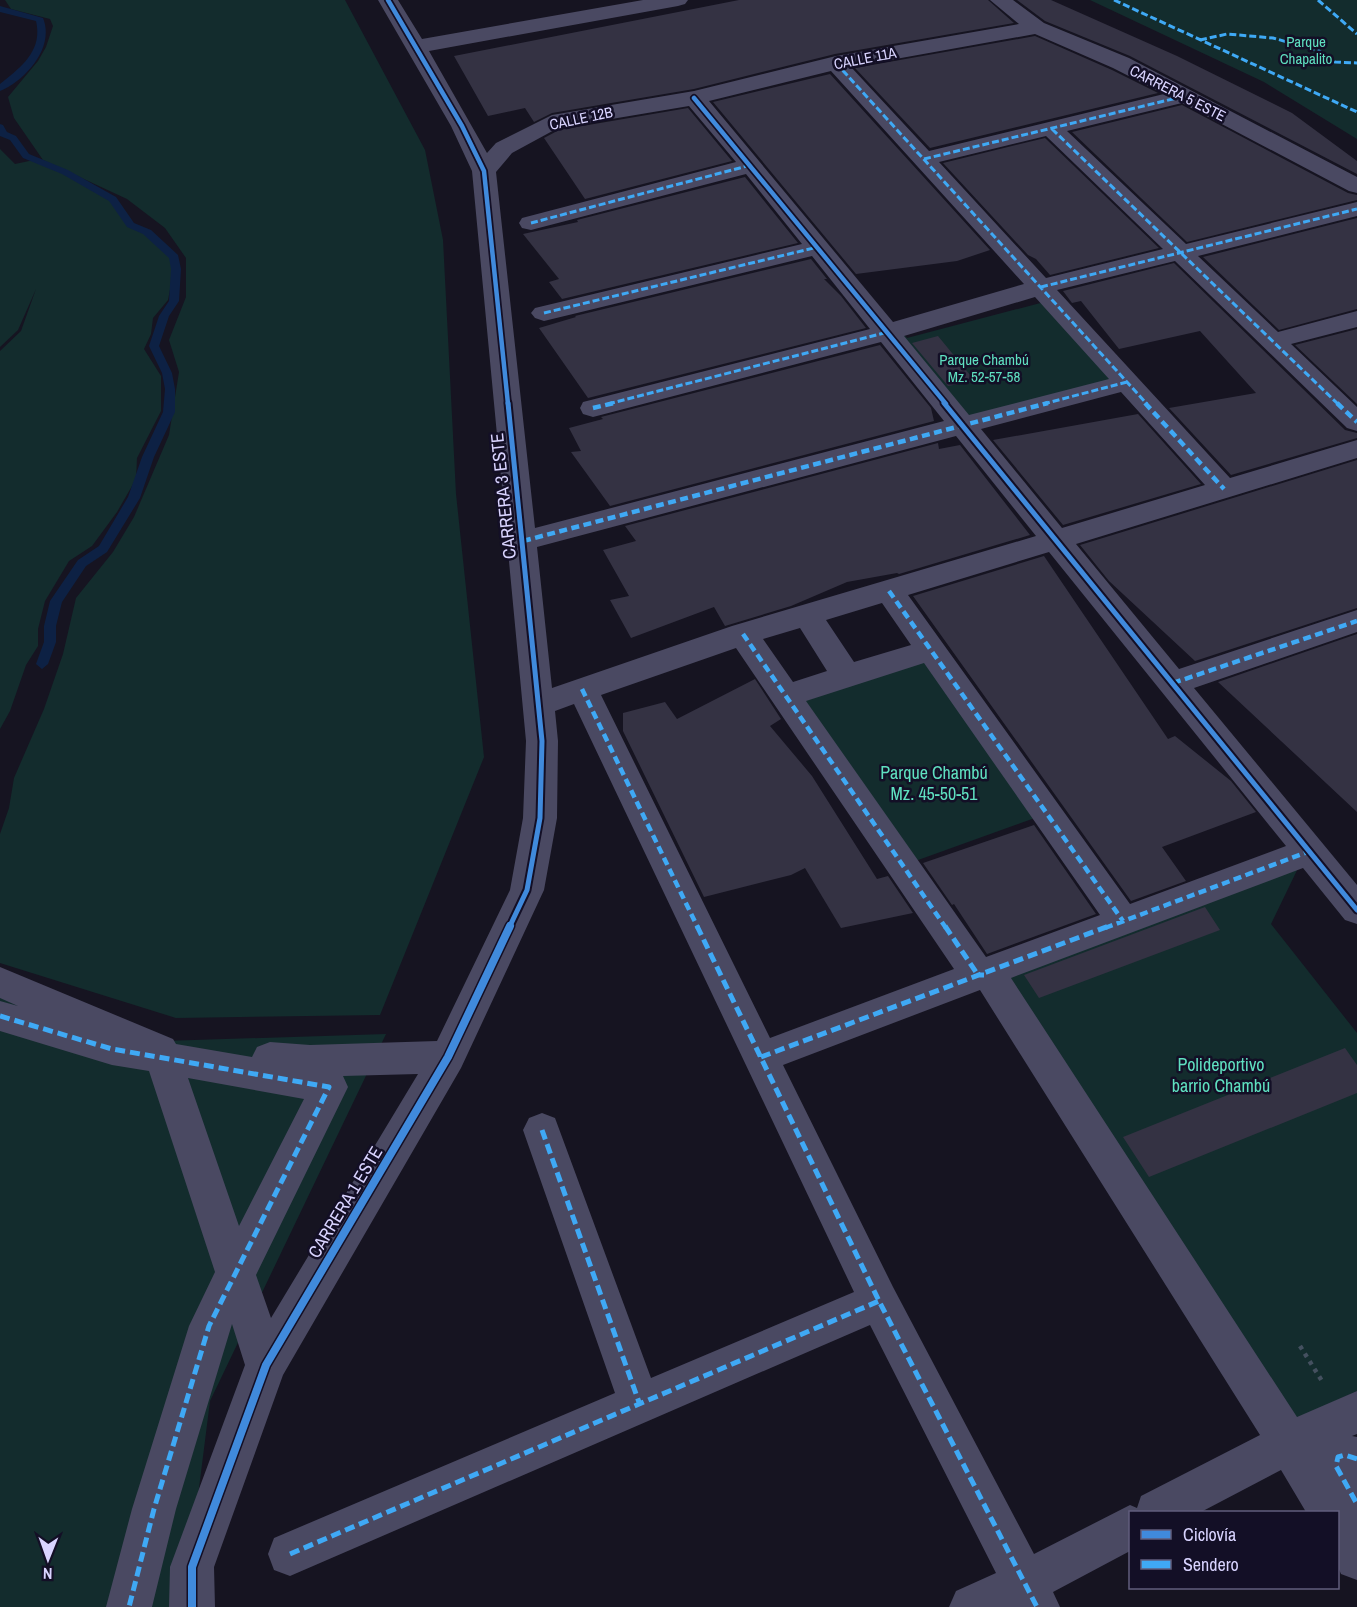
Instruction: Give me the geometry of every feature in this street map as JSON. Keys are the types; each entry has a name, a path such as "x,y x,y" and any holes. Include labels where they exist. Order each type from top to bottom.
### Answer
{"street":[{"path":"388,0 462,126 484,171"},
{"path":"415,47 678,0"},
{"name":"CARRERA 5 ESTE","path":"1000,0 1037,27 1080,44 1185,96 1357,186"},
{"name":"CALLE 11A","path":"694,98 837,63 1037,27"},
{"path":"837,63 1224,489"},
{"path":"924,159 1185,96"},
{"path":"694,98 888,332 1357,910"},
{"name":"CALLE 12B","path":"484,171 504,148 552,122 694,98"},
{"path":"1052,129 1357,422"},
{"path":"531,223 751,165"},
{"name":"CARRERA 3 ESTE","path":"484,171 542,741 540,818"},
{"path":"593,408 888,332 1041,287 1357,209"},
{"path":"544,313 818,247"},
{"path":"1272,341 1357,319"},
{"path":"523,541 964,427 1127,382"},
{"path":"537,705 743,634 1357,449"},
{"path":"889,591 1123,921"},
{"path":"808,616 847,676"},
{"path":"1173,683 1355,624"},
{"path":"743,634 984,976 1289,1443 1329,1511"},
{"path":"800,690 924,652"},
{"path":"582,689 879,1301 1031,1595"},
{"name":"CARRERA 1 ESTE","path":"192,1607 192,1566 267,1365 448,1057 527,890 540,818"},
{"path":"761,1057 984,976 1310,851"},
{"path":"0,982 160,1050 310,1061 448,1057"},
{"path":"0,1016 112,1049 329,1087 209,1326 154,1509 129,1607"},
{"path":"160,1050 267,1365"},
{"path":"542,1130 640,1405"},
{"path":"290,1554 879,1301"},
{"path":"1159,1511 1289,1443 1357,1412"},
{"path":"1357,1459 1346,1455 1338,1457 1336,1466 1357,1504"},
{"path":"1339,1527 1357,1558"},
{"path":"972,1607 1031,1595 1129,1528"}],"green space":[{"path":"5,0 345,0 425,150 443,240 456,494 484,757 380,1015 176,1018 0,963 0,834 9,808 14,778 44,709 63,654 76,598 113,552 134,517 169,435 179,372 169,340 186,297 186,258 165,228 127,199 43,160 14,118 8,97 38,61 46,47 53,26 50,19 11,9"},
{"name":"Parque Chapalito","path":"1090,0 1357,0 1357,139 1264,82"},
{"path":"0,149 15,164 34,160 65,173 113,200 128,226 146,233 172,257 174,269 168,300 153,318 151,334 144,349 161,376 161,411 137,458 136,479 117,512 92,546 69,561 45,601 38,629 38,646 26,665 10,711 0,729 0,351 21,331 36,289 18,330 0,347"},
{"name":"Parque Chambú Mz. 52-57-58","path":"1048,301 1117,380 965,423 884,324 893,322 907,338"},
{"name":"Parque Chambú Mz. 45-50-51","path":"927,658 1043,815 907,864 799,701"},
{"name":"Polideportivo barrio Chambú","path":"1301,862 1271,924 1357,1033 1357,1391 1287,1423 1002,978"},
{"path":"0,983 163,1041 386,1034 210,1401 184,1607 0,1607"}],"building":[{"path":"739,0 988,0 1014,23 835,54 694,89 552,113 534,122 525,108 488,116 454,56"},
{"path":"1017,0 1051,0 1177,56 1292,113 1357,161 1357,174 1130,56 1045,21"},
{"path":"1035,36 1158,93 930,148 855,68"},
{"path":"830,74 990,250 957,261 856,274 713,102"},
{"path":"1182,105 1348,193 1357,195 1357,200 1187,242 1072,132"},
{"path":"688,108 732,161 585,199 544,138 559,130"},
{"path":"1045,138 1159,248 1050,275 1036,259 1028,255 943,163"},
{"path":"745,177 798,243 562,299 549,282 559,279 523,234 578,222 577,220"},
{"path":"1357,218 1357,309 1279,330 1203,257"},
{"path":"811,259 827,279 824,279 841,296 866,328 588,398 539,328 575,316"},
{"path":"1174,263 1345,430 1357,433 1357,438 1231,475 1169,408 1256,393 1200,331 1119,349 1081,301 1072,303 1063,291"},
{"path":"1357,329 1357,404 1295,345"},
{"path":"938,336 975,381 948,386 912,343"},
{"path":"880,345 931,408 934,421 610,506 571,452 581,451 569,428 603,419 601,417"},
{"path":"1138,414 1201,484 1063,525 993,440"},
{"path":"938,443 939,449 960,445 1030,535 899,574 847,582 791,606 725,626 714,607 631,638 610,600 629,596 603,550 636,541 625,526"},
{"path":"1357,460 1357,608 1195,661 1109,581 1080,545"},
{"path":"1044,556 1168,739 1175,736 1231,781 1256,812 1162,847 1186,881 1131,901 913,596"},
{"path":"1357,634 1357,812 1218,682"},
{"path":"755,679 781,719 770,726 812,776 877,879 888,876 913,913 841,928 805,868 791,875 704,897 623,731 623,713 665,702 677,719"},
{"path":"1034,825 1096,914 987,954 923,863"},
{"path":"1205,907 1220,930 1039,998 1024,975"},
{"path":"1345,1048 1357,1065 1357,1093 1149,1177 1123,1137"}],"waterway":[{"path":"0,9 40,20 43,31 42,41 32,60 0,88"},
{"path":"0,127 3,134 13,138 26,156 65,172 113,199 130,225 147,232 174,257 176,269 174,301 164,316 154,346 167,373 170,389 169,412 148,457 134,498 103,549 82,563 56,601 50,626 50,642 42,664"}],"marked path":[{"path":"1114,0 1357,112"},
{"path":"1318,0 1357,34"},
{"path":"1200,40 1227,34 1273,38 1319,51 1335,62 1357,63"},
{"path":"836,63 1224,489"},
{"path":"924,159 1185,96"},
{"path":"1052,129 1357,422"},
{"path":"531,223 751,165"},
{"path":"1041,287 1357,209"},
{"path":"544,313 818,247"},
{"path":"593,408 888,332"},
{"path":"523,541 1127,382"},
{"path":"889,591 1123,921"},
{"path":"1173,683 1357,621"},
{"path":"743,634 978,975 984,975"},
{"path":"582,689 879,1301 1037,1607"},
{"path":"761,1057 1310,851"},
{"path":"0,1016 112,1049 329,1087 209,1326 154,1509 129,1607"},
{"path":"542,1130 640,1405"},
{"path":"290,1554 879,1301"},
{"path":"1357,1459 1345,1455 1338,1457 1336,1466 1357,1504"}],"cycle path":[{"path":"192,1607 192,1567 266,1365 448,1057 527,890 540,818 542,741 484,171 462,126 388,0"},
{"path":"694,98 1357,910"}]}
